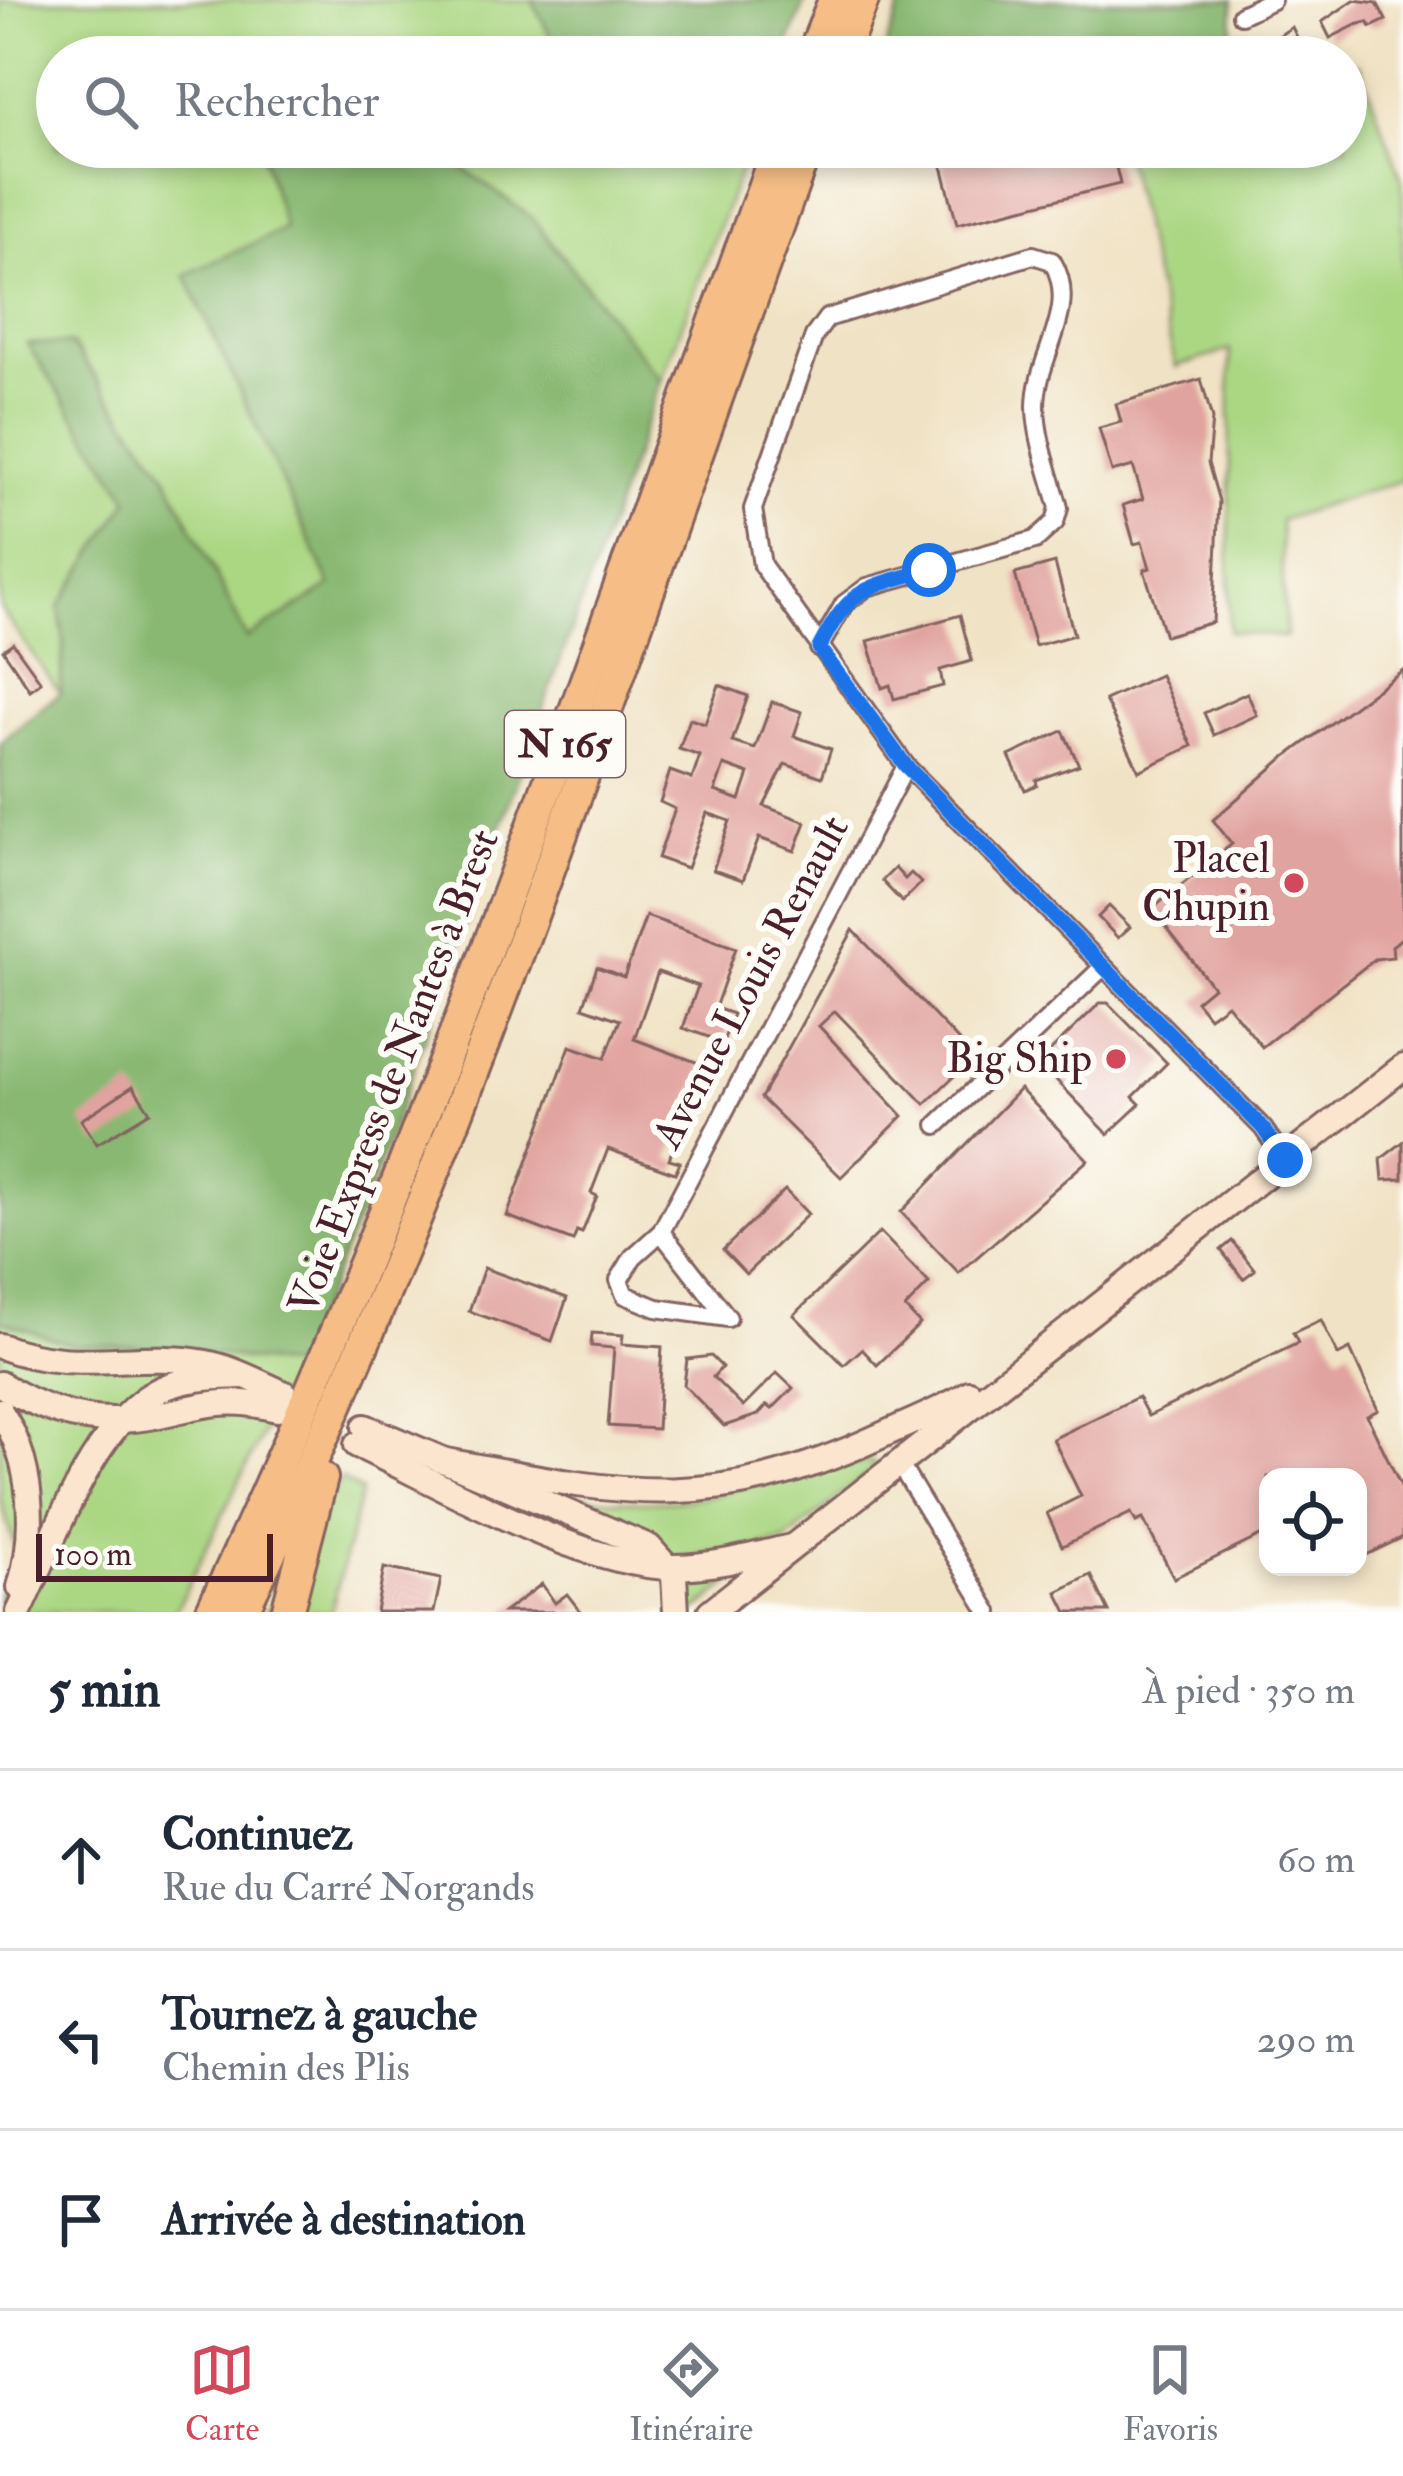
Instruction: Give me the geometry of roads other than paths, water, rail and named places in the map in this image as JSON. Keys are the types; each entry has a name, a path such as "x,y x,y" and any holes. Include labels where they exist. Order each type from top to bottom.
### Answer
{"highway":[{"path":"820,36 834,0"},
{"path":"849,36 863,0"},
{"name":"Voie Express de Nantes à Brest","path":"211,1612 337,1335 451,1053 770,168"},
{"name":"Voie Express de Nantes à Brest","path":"242,1612 361,1348 506,988 799,168"},
{"path":"287,1612 319,1487 364,1373 361,1348"}],"main road":[{"path":"710,1612 1403,1066"},
{"path":"799,1545 732,1562 670,1568 604,1554 534,1527 361,1436 441,1460 605,1491 684,1493 754,1484 878,1437 960,1399 1057,1337"},
{"path":"0,1346 51,1361 208,1363 243,1376 281,1402 229,1400 120,1420 80,1417 31,1401 0,1384"},
{"path":"31,1401 24,1391 27,1377 51,1361"},
{"path":"15,1612 120,1420 157,1391 178,1382 243,1376"},
{"path":"0,1412 11,1429 29,1486 28,1553 15,1612"},
{"path":"878,1437 899,1465"},
{"path":"441,1460 649,1546 670,1568 676,1612"}],"street":[{"path":"1241,15 1272,0"},
{"path":"819,648 844,604 867,587 1034,540 1055,522 1059,508 1036,412 1037,381 1064,303 1062,278 1052,261 1033,255 835,313 814,336 753,509 762,565 819,648 906,766 1263,1128 1285,1160"},
{"name":"Avenue Louis Renault","path":"661,1232 728,1318 657,1308 625,1295 620,1288 624,1269 661,1232 906,766"},
{"path":"937,1125 1102,968"},
{"path":"899,1465 989,1612"}],"place":[{"name":"Placel Chupin","path":"1294,883"},
{"name":"Big Ship","path":"1116,1059"}]}
